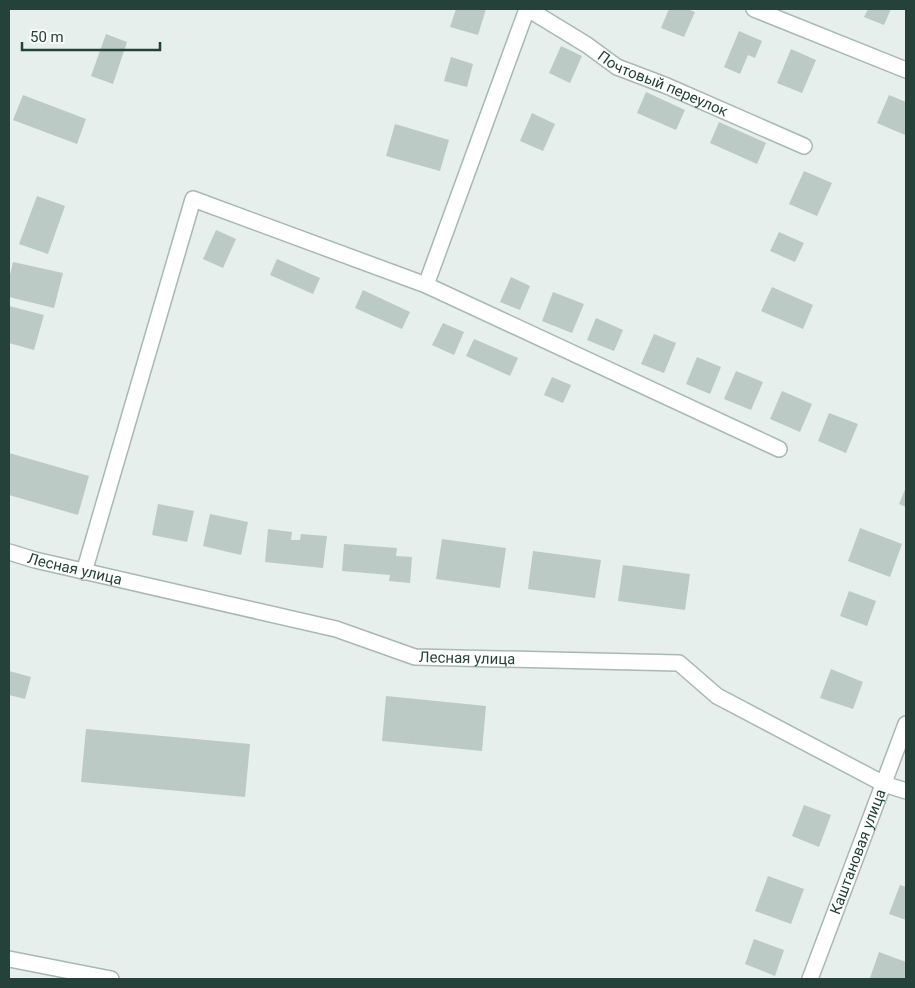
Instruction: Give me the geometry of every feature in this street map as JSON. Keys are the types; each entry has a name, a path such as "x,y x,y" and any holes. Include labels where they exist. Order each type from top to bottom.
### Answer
{"street":[{"name":"Почтовый переулок","path":"527,9 587,45 617,67 667,86 804,146"},
{"path":"426,285 527,9"},
{"path":"754,9 906,70"},
{"path":"84,572 193,199 426,285 779,449"},
{"name":"Лесная улица","path":"9,552 84,572 336,629 415,657 679,663 718,696 884,784 906,791"},
{"name":"Каштановая улица","path":"810,979 906,724"},
{"path":"9,959 112,979"}],"building":[{"path":"456,9 486,9 478,35 450,27"},
{"path":"669,9 687,9 695,12 684,37 661,28"},
{"path":"868,9 891,9 884,25 864,17"},
{"path":"739,31 762,41 755,58 748,55 740,74 724,67"},
{"path":"106,34 127,42 113,84 91,76"},
{"path":"561,46 582,56 570,83 549,73"},
{"path":"791,49 816,60 802,93 777,83"},
{"path":"451,57 473,64 467,87 444,81"},
{"path":"646,92 685,110 676,130 637,113"},
{"path":"23,95 86,119 77,144 13,120"},
{"path":"889,95 906,102 905,135 877,123"},
{"path":"532,113 555,124 543,151 520,141"},
{"path":"719,122 766,143 757,164 710,143"},
{"path":"395,124 449,140 440,171 386,156"},
{"path":"804,171 832,183 817,216 789,204"},
{"path":"37,196 65,206 48,254 19,244"},
{"path":"216,230 236,239 223,268 203,259"},
{"path":"779,232 804,243 795,262 770,251"},
{"path":"277,259 320,278 313,294 270,275"},
{"path":"13,262 63,273 54,308 9,297 9,279"},
{"path":"511,277 530,286 520,310 500,302"},
{"path":"772,287 813,305 803,329 761,311"},
{"path":"363,290 410,312 402,329 355,308"},
{"path":"553,292 584,304 572,333 542,321"},
{"path":"9,306 44,315 34,350 9,343"},
{"path":"596,318 623,330 614,351 587,340"},
{"path":"443,323 464,332 454,355 432,345"},
{"path":"654,334 676,343 664,373 641,364"},
{"path":"474,339 518,358 510,376 466,356"},
{"path":"697,357 721,367 710,394 686,384"},
{"path":"736,371 763,382 751,410 724,399"},
{"path":"552,377 571,385 563,403 544,395"},
{"path":"782,391 812,404 800,432 770,419"},
{"path":"829,413 858,424 846,453 818,441"},
{"path":"9,453 89,476 78,515 9,495"},
{"path":"906,487 906,507 899,504"},
{"path":"158,504 194,511 187,542 152,535"},
{"path":"210,514 248,522 241,555 203,546"},
{"path":"860,528 902,544 890,577 848,561"},
{"path":"268,529 292,532 291,540 300,540 301,534 327,536 323,568 265,562"},
{"path":"442,539 506,548 500,588 436,579"},
{"path":"344,544 397,548 396,556 412,557 410,583 389,581 390,575 342,571"},
{"path":"533,551 601,560 595,598 528,589"},
{"path":"623,565 690,574 685,610 618,601"},
{"path":"849,591 876,601 867,626 840,616"},
{"path":"831,669 863,682 853,709 820,698"},
{"path":"9,671 31,677 25,699 9,695"},
{"path":"386,696 486,706 482,751 382,741"},
{"path":"86,729 250,744 245,797 81,782"},
{"path":"804,805 831,815 819,847 792,836"},
{"path":"768,876 804,889 791,924 755,911"},
{"path":"900,885 906,887 906,920 889,914"},
{"path":"754,939 784,950 775,976 745,964"},
{"path":"879,952 906,962 906,979 870,978"}]}
